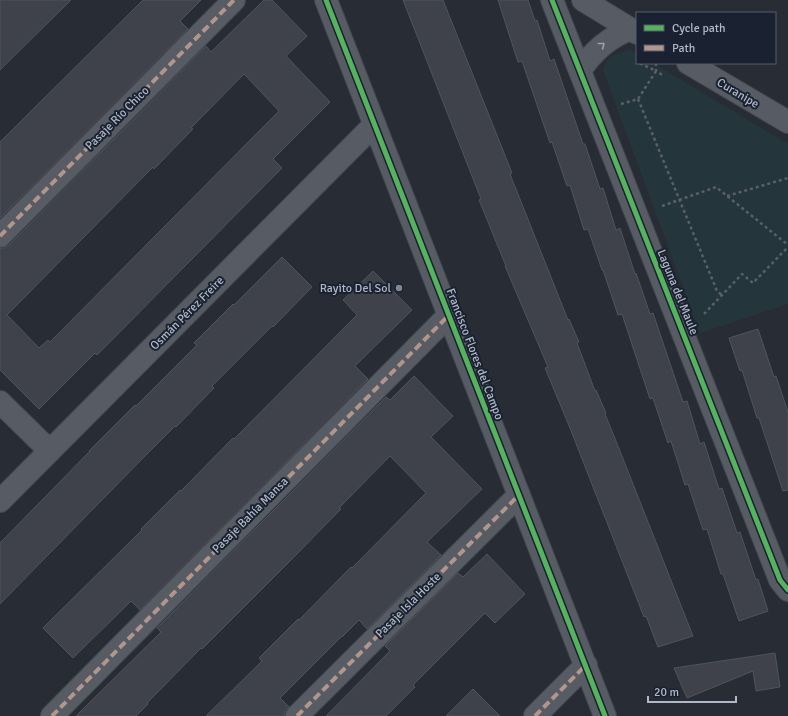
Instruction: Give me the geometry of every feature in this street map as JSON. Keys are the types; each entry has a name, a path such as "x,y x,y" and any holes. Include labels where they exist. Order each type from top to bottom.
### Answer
{"street":[{"name":"Pasaje Río Chico","path":"0,236 234,0"},
{"name":"Francisco Flores del Campo","path":"326,0 605,716"},
{"name":"Laguna del Maule","path":"552,0 780,580 788,590"},
{"path":"582,0 634,31"},
{"path":"580,70 587,60 604,43 622,32 634,31"},
{"name":"Curanipe","path":"690,64 788,122"},
{"name":"Osmán Pérez Freire","path":"0,501 374,125"},
{"name":"Pasaje Bahía Mansa","path":"52,716 449,315"},
{"path":"0,402 50,452"},
{"name":"Pasaje Isla Hoste","path":"297,716 519,495"},
{"path":"535,716 586,665"}],"path":[{"path":"618,105 638,99 656,71 641,64"},
{"path":"638,99 716,291 722,294"},
{"path":"727,196 788,178"},
{"path":"659,207 716,187 788,246 753,284 742,274 684,336"}],"shaded area":[{"path":"630,49 636,53 636,64 655,64 788,144 788,304 700,333 603,70 609,57"}],"building":[{"path":"0,0 71,0 0,70"},
{"path":"143,0 201,0 180,21 188,29 0,218 0,142"},
{"path":"264,0 272,0 307,36 286,56 330,102 273,159 282,168 97,355 95,353 39,409 0,370 0,248 4,248 9,245 206,46 211,52","holes":["244,74 279,111 50,342 48,340 39,348 7,315 153,167 154,169 193,129 191,128"]},
{"path":"403,0 443,0 512,173 510,174 568,320 569,319 579,342 577,343 595,391 596,390 606,413 605,414 693,636 658,647 646,616 644,617 545,368 548,367 479,200 481,199"},
{"path":"498,0 528,0 535,21 537,20 550,61 554,59 600,189 603,188 616,230 620,228 650,314 653,313 683,402 687,401 700,444 704,442 719,489 722,488 737,533 740,532 756,580 758,579 768,611 739,621 723,574 721,574 707,529 703,530 688,484 685,485 671,441 668,443 653,398 650,399 622,314 618,315 588,229 584,230 570,185 567,186 552,142 550,143 522,61 518,62"},
{"path":"282,257 312,287 212,386 214,388 0,604 0,543 89,451 197,345 194,343"},
{"path":"373,271 412,310 355,366 368,379 140,610 131,601 73,658 43,628 357,315 343,300"},
{"path":"758,329 774,377 776,376 788,412 788,490 783,491 759,418 757,418 742,370 740,371 729,338"},
{"path":"414,376 453,416 431,437 482,489 427,542 441,555 367,629 359,620 280,698 289,707 285,712 285,716 206,716 262,661 259,658 351,567 352,568 426,493 390,456 339,508 341,509 202,649 201,648 136,716 76,716 161,632 157,628 386,397 390,400"},
{"path":"487,554 525,594 495,623 485,613 413,685 415,687 386,716 326,716 390,651 385,646 458,573 463,577"},
{"path":"775,653 780,687 756,691 753,671 687,698 674,668"},
{"path":"473,689 500,716 446,716"}],"marked path":[{"path":"0,236 234,0"},
{"path":"52,716 449,315"},
{"path":"297,716 519,495"},
{"path":"535,716 586,665"}],"cycle path":[{"path":"326,0 605,716"},
{"path":"552,0 780,580 788,590"}],"place":[{"name":"Rayito Del Sol","path":"399,288"}]}
